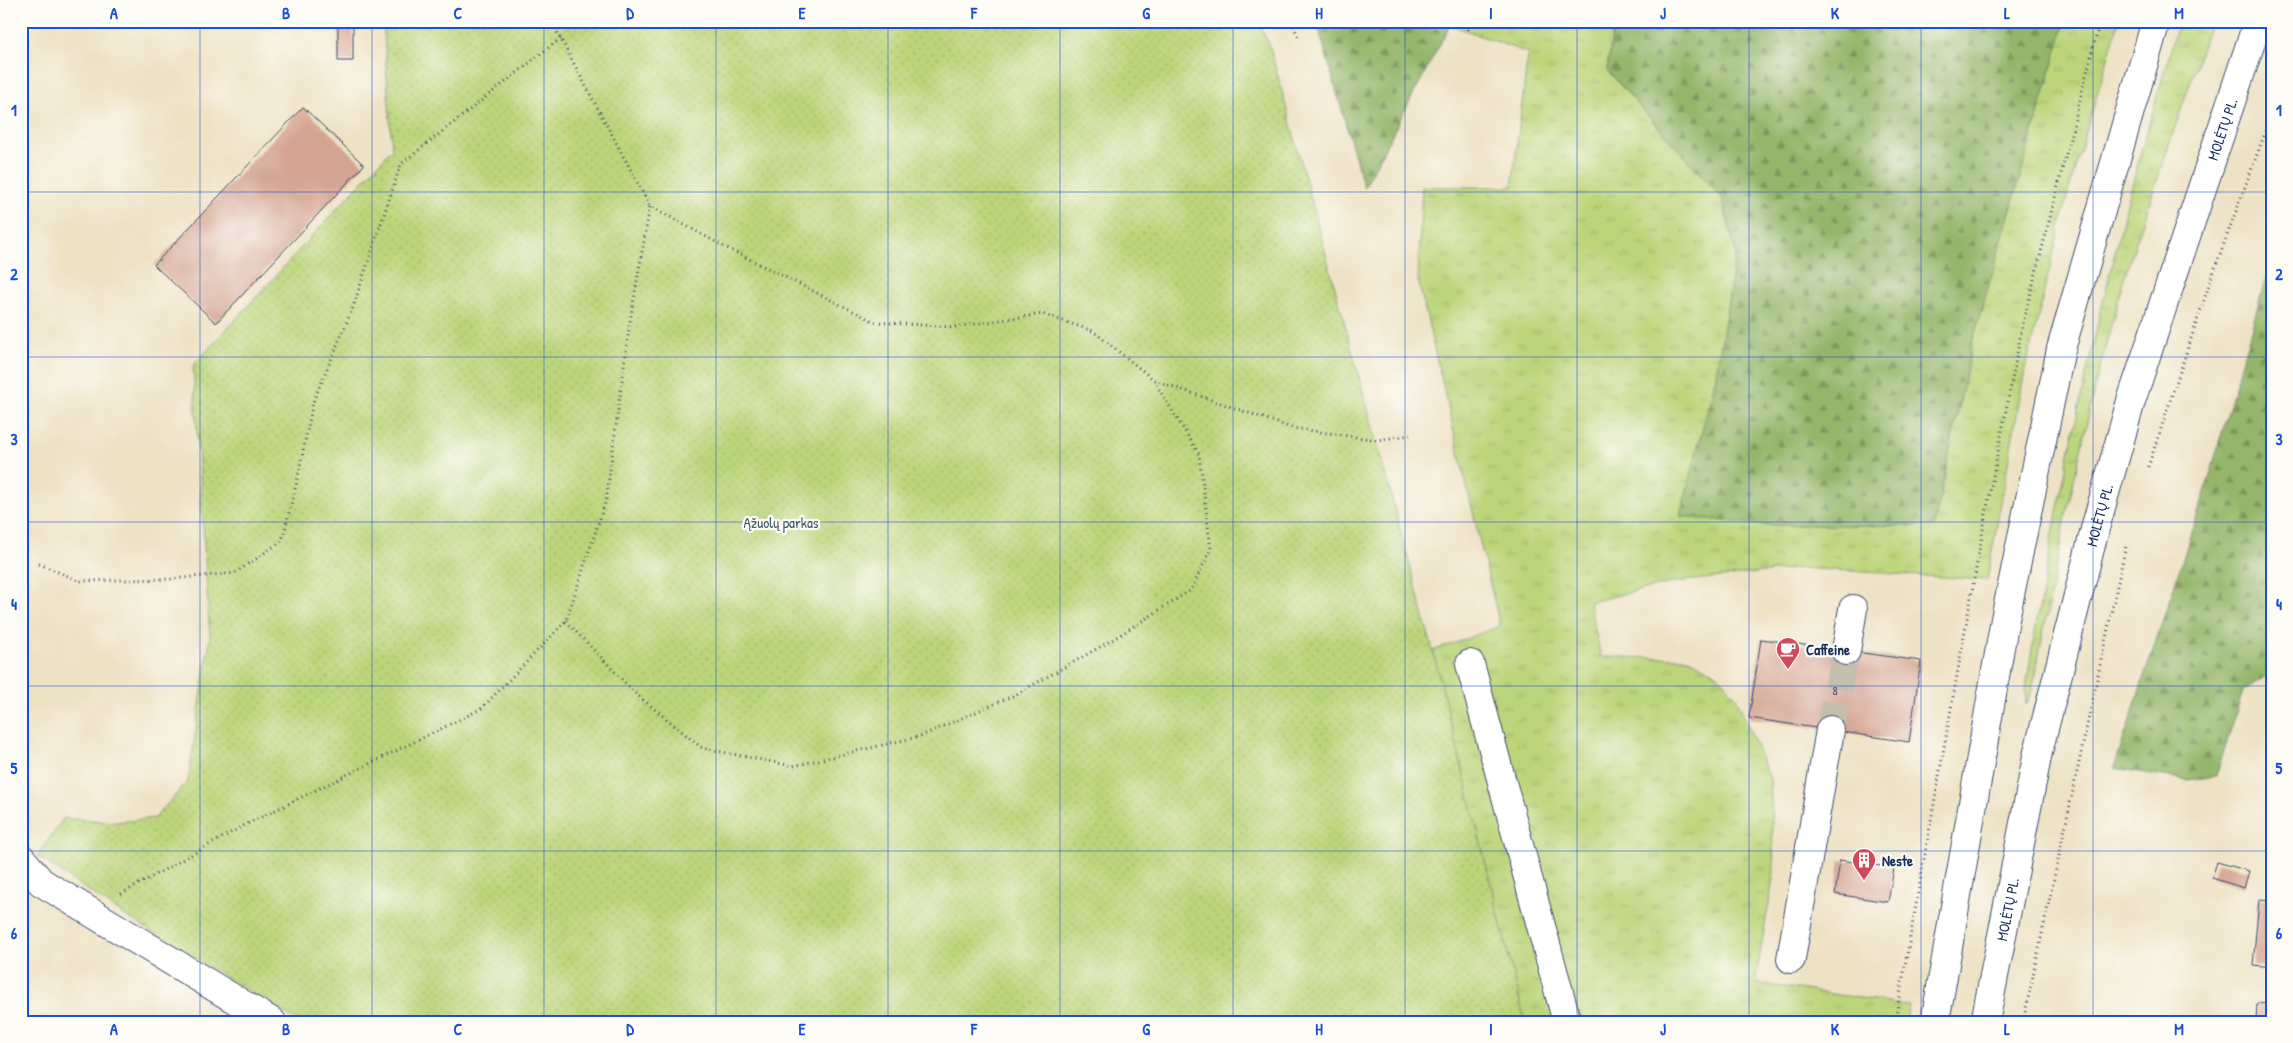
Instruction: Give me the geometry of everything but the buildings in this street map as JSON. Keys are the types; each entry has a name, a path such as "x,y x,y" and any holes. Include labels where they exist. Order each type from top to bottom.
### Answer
{"main road":[{"path":"1935,1022 2005,619 2061,349 2156,21"},
{"name":"MOLĖTŲ PL.","path":"1985,1022 2038,752 2096,525 2134,391 2258,21"},
{"path":"1846,651 1853,609"},
{"path":"1470,664 1567,1022"},
{"path":"1791,959 1830,730"},
{"path":"21,858 41,882 272,1022"}],"path":[{"path":"544,21 551,21 561,38 650,206 723,246 875,322 954,327 1042,314 1093,330 1154,380 1199,454 1211,549 1191,590 1107,644 1017,694 921,736 793,766 702,748 636,694 566,621"},
{"path":"1292,21 1298,37"},
{"path":"1468,30 1470,21"},
{"path":"1895,1022 1986,513 2024,323 2100,21"},
{"path":"39,564 80,581 171,579 235,573 282,541 297,481 313,402 352,310 401,164 561,38"},
{"path":"2145,476 2212,276 2272,114"},
{"path":"89,911 243,826 481,709 566,621 606,500 630,321 650,206"},
{"path":"1154,380 1292,428 1378,440 1410,434"},
{"path":"2023,1022 2127,543"}],"green space":[{"name":"Ąžuolų parkas","path":"383,21 1258,21 1270,47 1433,651 1525,1022 299,1022 121,913 37,856 64,818 117,822 155,818 188,781 210,639 193,366 392,149"},
{"path":"1315,21 1452,21 1364,188 1319,30"},
{"path":"1452,21 1614,21 1607,70 1722,198 1736,253 1715,381 1934,526 1972,343 2065,21 2119,21 2069,189 2024,375 1987,580 1802,568 1676,582 1589,602 1601,657 1688,658 1717,674 1735,695 1770,779 1774,873 1755,983 1909,1005 1906,1022 1525,1022 1433,651 1500,626 1418,280 1422,187 1512,187 1528,53 1451,25"},
{"path":"1614,21 2065,21 1972,343 1934,526 1761,525 1680,516 1715,381 1736,253 1722,198 1607,70"},
{"path":"2179,21 2211,21 2123,281 2096,382 2066,516 2032,690 2026,705 2025,692 2047,565 2072,439 2131,189"},
{"path":"2272,256 2272,677 2266,676 2243,691 2216,776 2188,780 2114,768 2206,489"}],"tunnel":[{"path":"1830,730 1846,651"}],"place":[{"name":"Caffeine","path":"1788,670"},
{"name":"Neste","path":"1864,881"}]}
